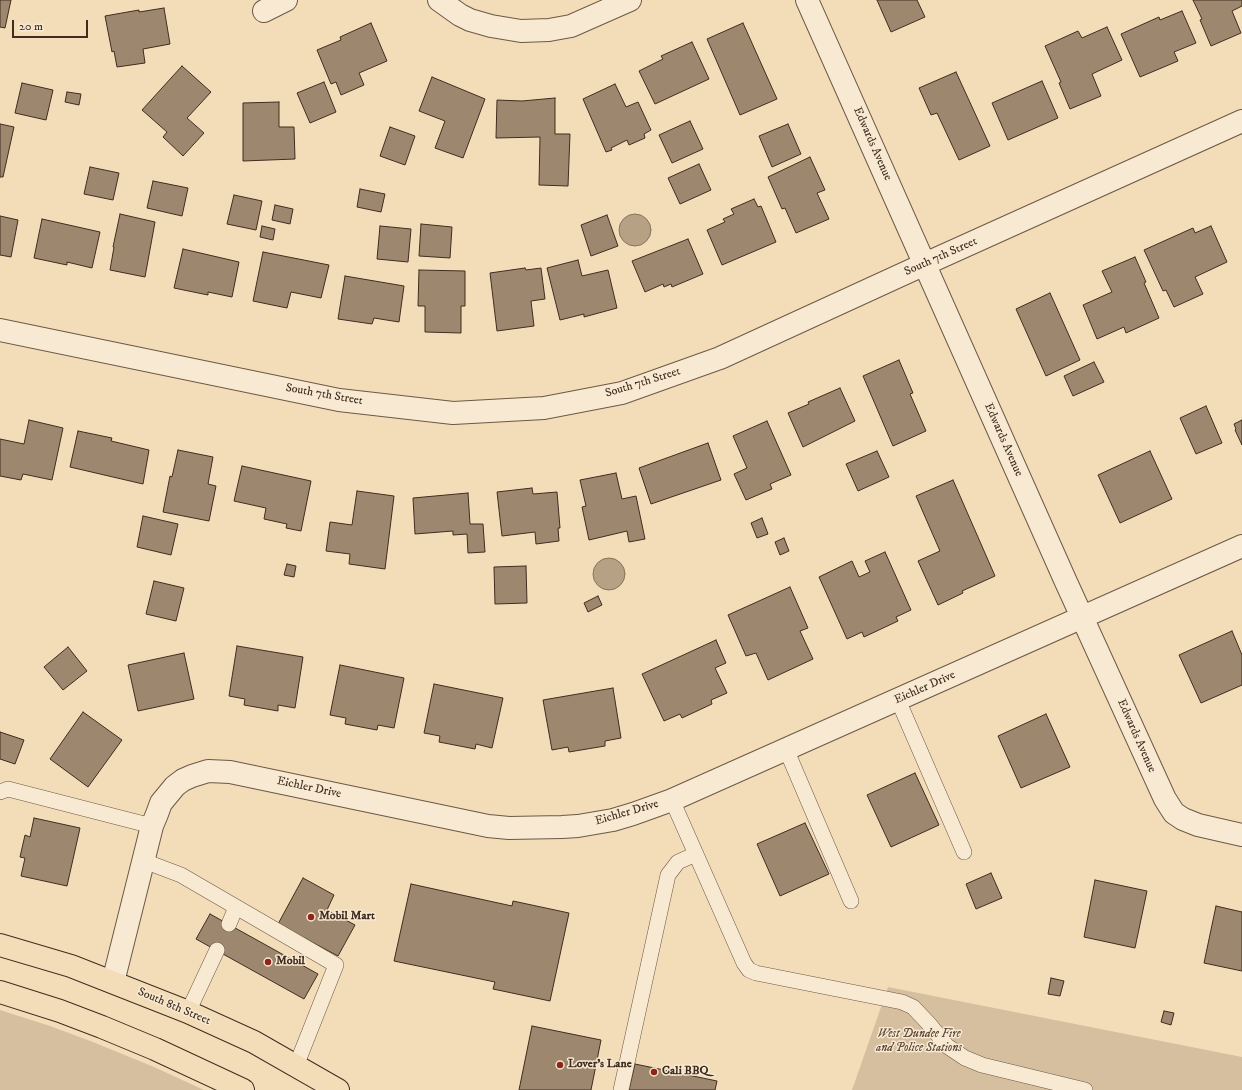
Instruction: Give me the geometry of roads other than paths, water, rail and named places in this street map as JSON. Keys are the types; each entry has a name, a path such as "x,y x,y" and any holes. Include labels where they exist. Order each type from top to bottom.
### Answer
{"main road":[{"name":"South 8th Street","path":"0,944 71,966 188,1012 254,1042 338,1090"},
{"path":"0,992 60,1011 102,1027 161,1052 243,1090"}],"street":[{"path":"264,11 286,0"},
{"path":"439,0 460,15 470,20 491,26 521,31 549,30 570,26 630,0"},
{"name":"Edwards Avenue","path":"807,0 1153,776 1171,809 1183,819 1242,834"},
{"name":"South 7th Street","path":"0,330 338,400 453,413 544,408 622,393 720,358 1242,121"},
{"name":"Eichler Drive","path":"113,982 152,826 161,803 175,786 183,780 201,772 215,770 230,772 488,826 510,828 547,828 578,826 633,814 672,800 1242,546"}],"lane":[{"path":"898,700 964,852"},
{"path":"786,749 851,901"},
{"path":"0,792 8,789 152,826"},
{"path":"672,800 744,963 749,970 756,974 902,1002 913,1008 930,1025 947,1046 966,1058 982,1064 1085,1090"},
{"path":"621,1090 668,876 678,862 696,854"},
{"path":"144,860 181,875 336,965 296,1066"},
{"path":"229,924 236,907"},
{"path":"188,1012 217,950"}],"place":[{"name":"Mobil Mart","path":"311,917"},
{"name":"Mobil","path":"268,962"},
{"name":"Lover's Lane","path":"560,1065"},
{"name":"Cali BBQ","path":"654,1072"}],"park label":[{"name":"West Dundee Fire and Police Stations","path":"919,1042"}]}
